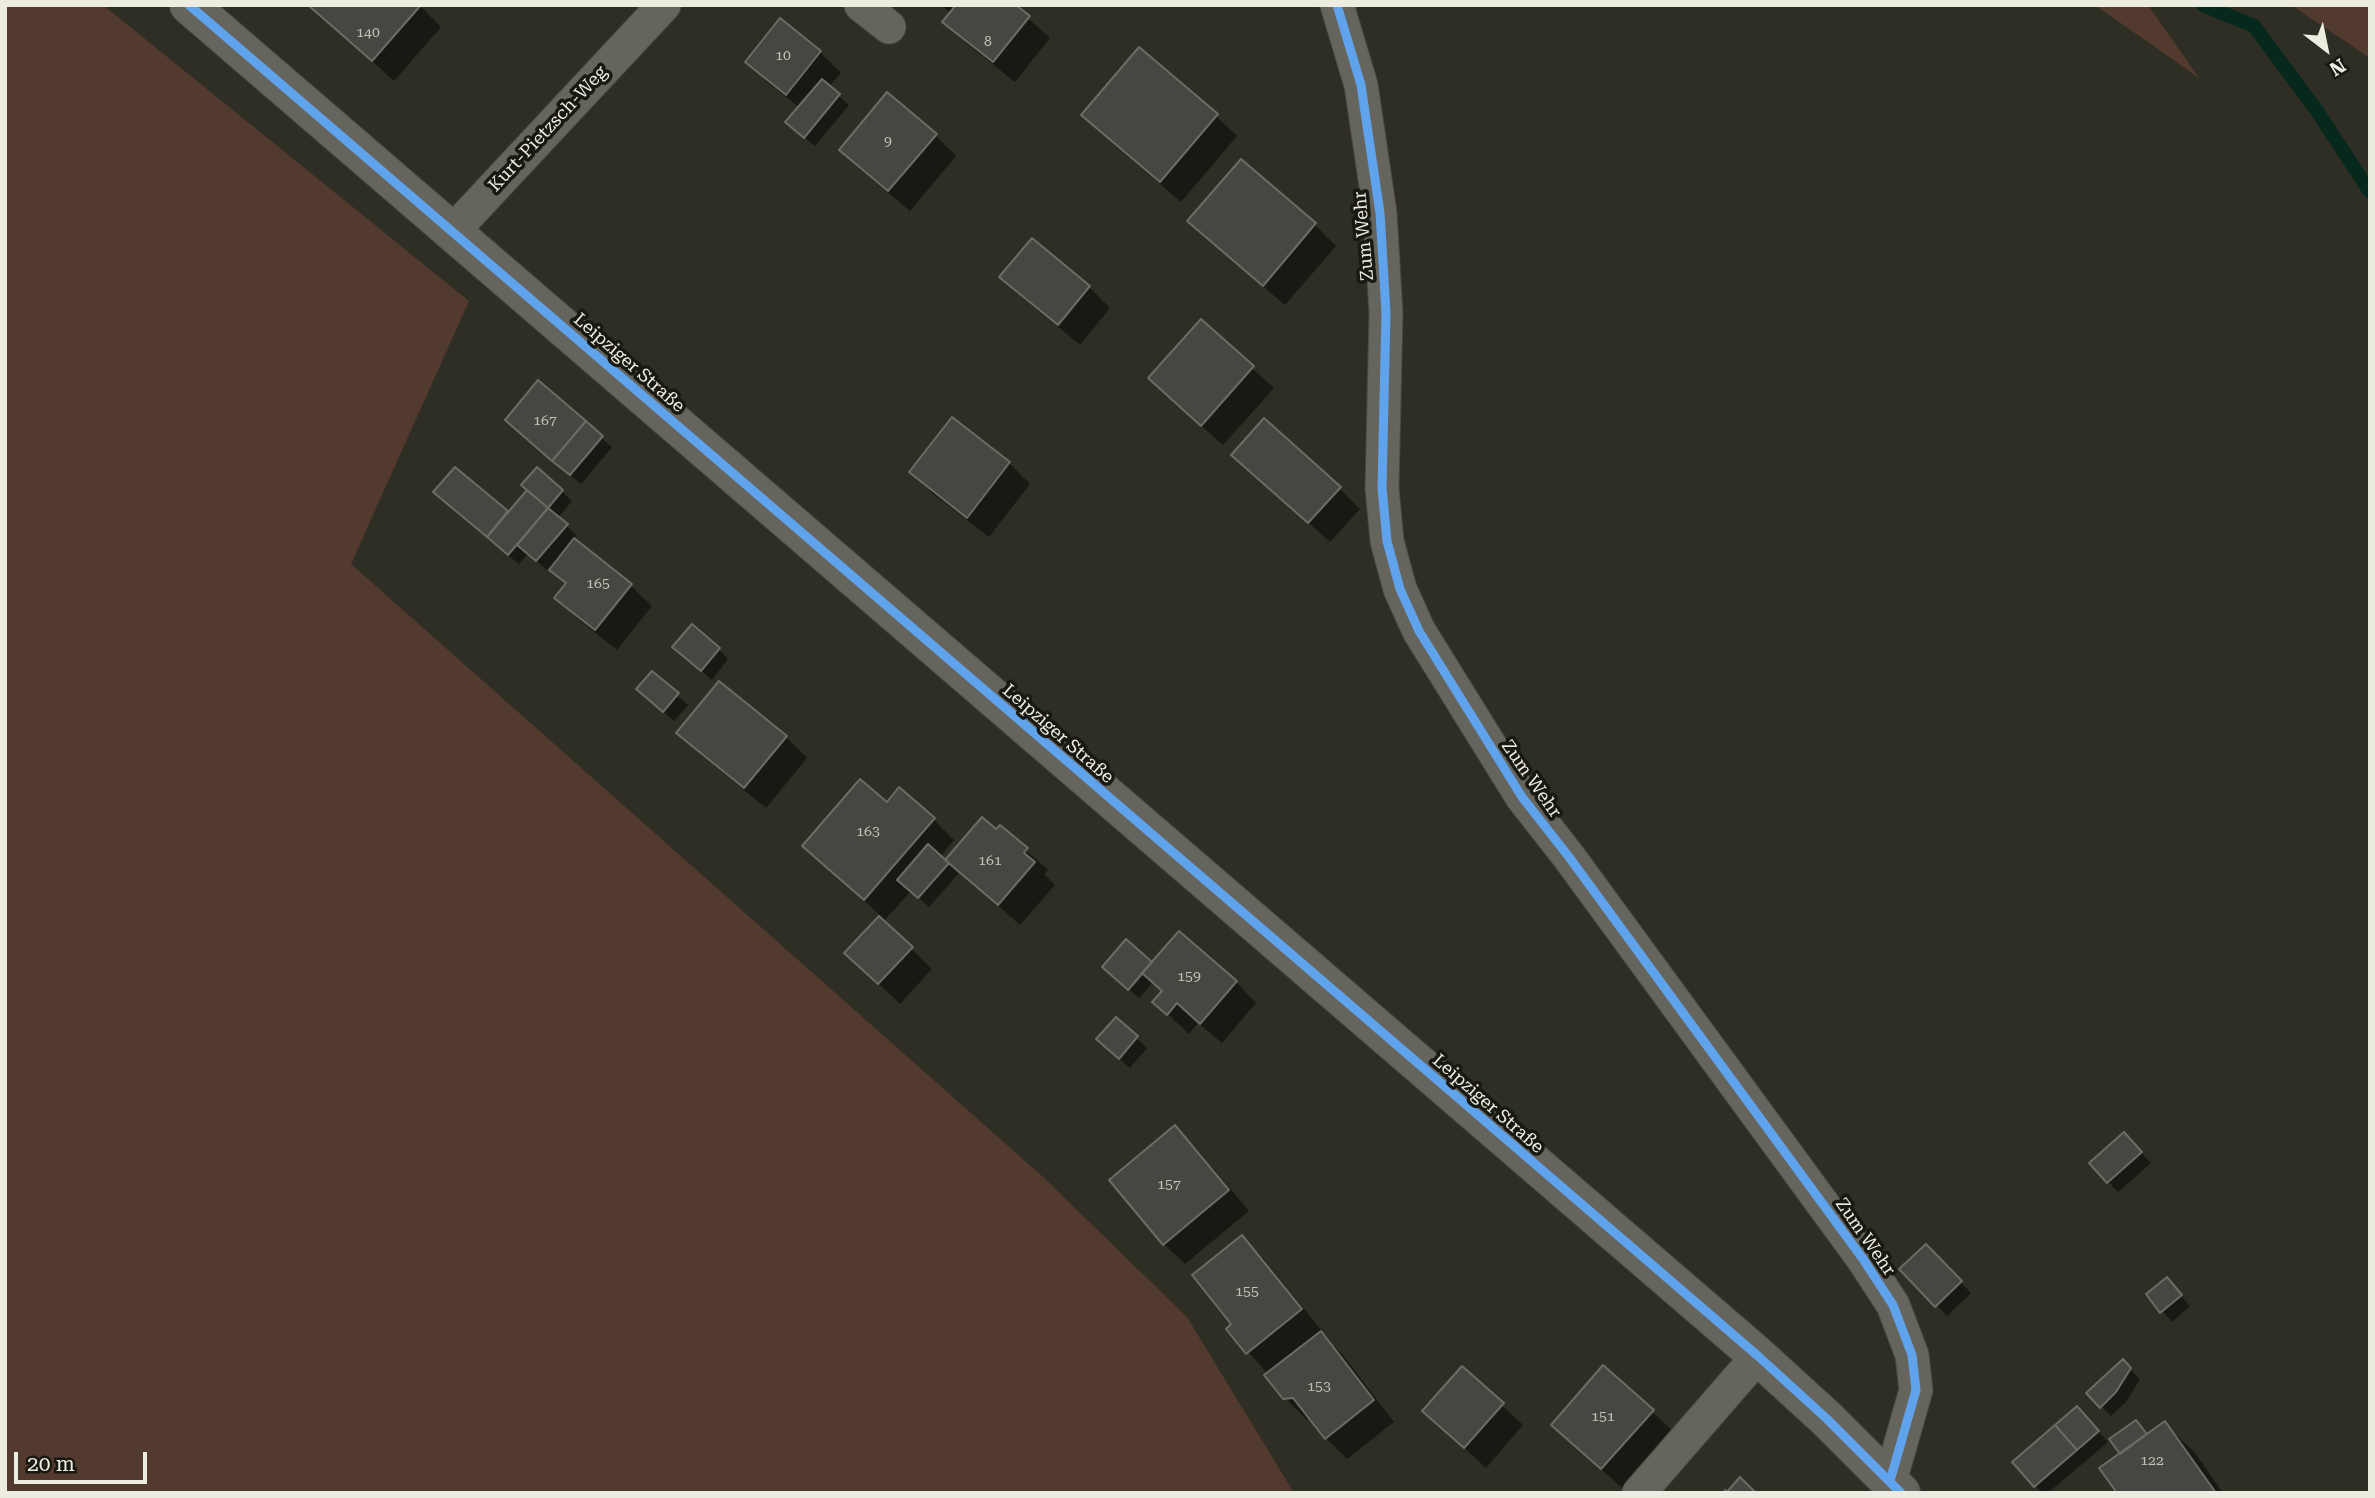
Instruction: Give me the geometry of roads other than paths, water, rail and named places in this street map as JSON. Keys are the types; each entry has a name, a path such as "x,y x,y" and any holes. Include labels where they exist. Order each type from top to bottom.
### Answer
{"street":[{"name":"Leipziger Straße","path":"189,5 1758,1356 1896,1487"},
{"path":"861,5 889,27"},
{"name":"Zum Wehr","path":"1337,5 1361,85 1380,213 1386,313 1382,488 1387,541 1400,589 1419,631 1522,797 1855,1247 1894,1305 1912,1355 1916,1390 1896,1487"},
{"name":"Kurt-Pietzsch-Weg","path":"453,231 645,12"},
{"path":"1639,1493 1758,1356"}],"waterway":[{"path":"2203,5 2254,26 2317,111 2370,192"}]}
